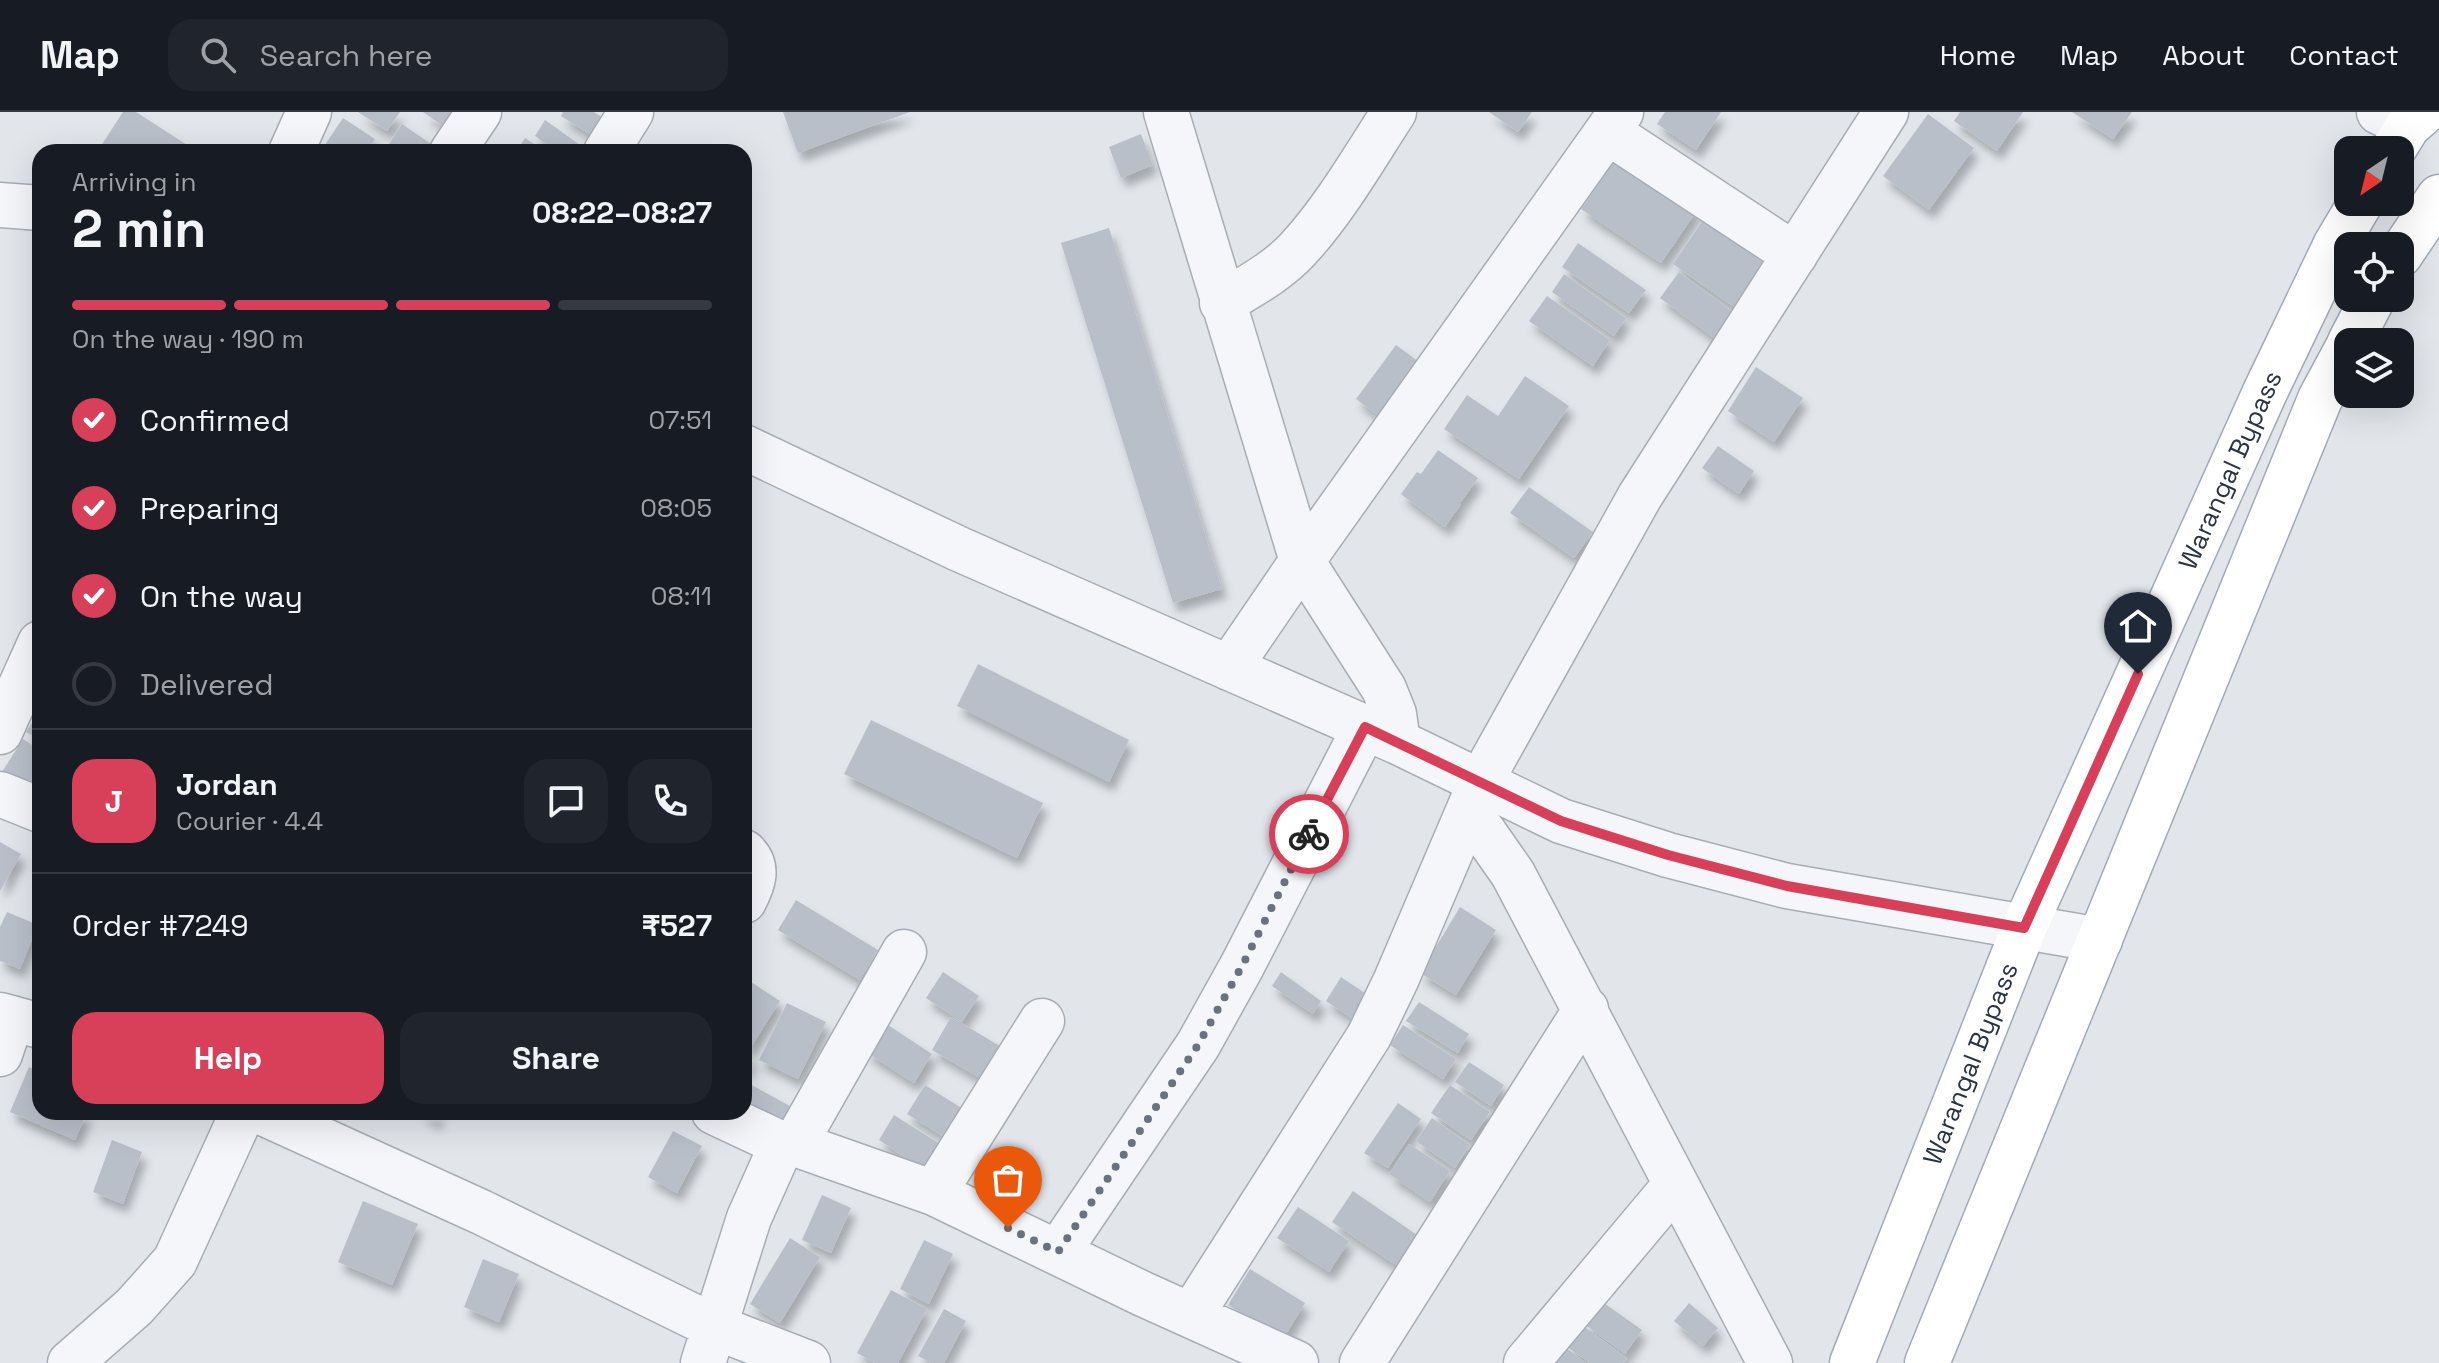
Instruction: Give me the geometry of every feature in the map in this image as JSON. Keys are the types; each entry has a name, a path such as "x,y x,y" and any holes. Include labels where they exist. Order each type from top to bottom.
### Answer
{"main road":[{"path":"2414,234 2439,197"},
{"name":"Warangal Bypass","path":"1852,1363 2024,928 2265,392 2336,244 2353,216"},
{"name":"Warangal Bypass","path":"1927,1363 2320,399 2334,372"}],"street":[{"path":"457,144 479,112"},
{"path":"611,144 631,112"},
{"path":"1058,1252 1198,1045 1287,876 1394,714 1384,689 1302,561 1166,112"},
{"path":"1222,303 1269,274 1297,250 1325,215 1394,112"},
{"path":"1192,1314 1369,1036 1474,799 1640,496 1886,112"},
{"path":"1229,668 1614,122 1795,255"},
{"path":"0,205 32,207"},
{"path":"752,451 959,549 1382,735 1474,799 1787,886 2100,940"},
{"path":"0,732 32,661"},
{"path":"0,794 32,807"},
{"path":"1474,799 1483,831 1513,874 1676,1184 1751,1353"},
{"path":"752,860 755,875 752,882"},
{"path":"709,1345 749,1218 789,1144 904,952"},
{"path":"1362,1363 1586,1009"},
{"path":"934,1193 1042,1021"},
{"path":"70,1363 134,1307 175,1261 239,1120"},
{"path":"279,1120 481,1212 709,1345 808,1363"},
{"path":"733,1120 789,1144 934,1193 1143,1294 1296,1363"},
{"path":"1526,1363 1676,1184"}],"building":[{"path":"123,112 136,112 186,144 102,144"},
{"path":"358,112 400,112 387,131"},
{"path":"423,112 462,112 449,130"},
{"path":"563,112 594,112 605,119 593,136 561,116"},
{"path":"783,112 910,112 798,153"},
{"path":"1489,112 1532,112 1518,132"},
{"path":"1665,112 1721,112 1696,150 1657,124"},
{"path":"1960,112 2023,112 1997,151 1954,121"},
{"path":"2072,112 2132,112 2113,139"},
{"path":"1928,114 1974,148 1929,210 1883,176"},
{"path":"343,118 375,139 372,144 325,144"},
{"path":"545,120 579,144 546,144 535,136"},
{"path":"402,124 431,144 389,144"},
{"path":"1141,134 1153,165 1121,178 1109,147"},
{"path":"1618,155 1698,209 1661,263 1581,209"},
{"path":"1703,220 1773,269 1743,313 1673,264"},
{"path":"1109,228 1222,589 1173,603 1061,243"},
{"path":"1578,243 1646,290 1629,313 1562,267"},
{"path":"1679,272 1738,316 1720,342 1660,298"},
{"path":"1564,274 1626,318 1614,336 1552,292"},
{"path":"1547,296 1610,340 1593,366 1529,321"},
{"path":"1396,345 1423,365 1383,419 1356,399"},
{"path":"1756,367 1803,398 1774,442 1728,411"},
{"path":"1525,376 1569,406 1519,479 1444,429 1467,395 1498,416"},
{"path":"1718,446 1754,471 1739,494 1702,468"},
{"path":"1438,450 1478,478 1461,502 1451,496 1461,504 1445,527 1401,494 1417,472 1421,474"},
{"path":"1529,487 1593,532 1574,558 1510,513"},
{"path":"978,664 1129,740 1109,782 957,706"},
{"path":"871,720 1043,803 1017,858 844,774"},
{"path":"23,739 32,745 32,797 0,775"},
{"path":"0,842 21,854 0,891"},
{"path":"796,900 878,950 860,980 778,930"},
{"path":"1460,907 1496,930 1456,995 1420,973"},
{"path":"7,912 32,922 32,940 20,969 0,961 0,927"},
{"path":"943,972 979,996 962,1022 926,998"},
{"path":"1281,972 1321,1001 1313,1014 1272,986"},
{"path":"1341,977 1381,1004 1365,1027 1326,1001"},
{"path":"752,983 780,1001 752,1045"},
{"path":"1419,1002 1469,1034 1458,1053 1406,1021"},
{"path":"787,1003 826,1022 798,1079 759,1060"},
{"path":"951,1017 1005,1049 985,1081 932,1050"},
{"path":"885,1023 932,1054 914,1083 866,1052"},
{"path":"1403,1025 1456,1059 1443,1079 1390,1045"},
{"path":"1469,1062 1504,1085 1491,1106 1455,1082"},
{"path":"29,1067 32,1068 32,1120 84,1120 75,1140 10,1112"},
{"path":"752,1085 799,1111 785,1137 752,1118"},
{"path":"925,1085 974,1116 957,1145 907,1114"},
{"path":"1450,1085 1490,1112 1471,1140 1431,1113"},
{"path":"1398,1103 1421,1119 1388,1168 1364,1153"},
{"path":"894,1115 943,1146 926,1171 879,1140"},
{"path":"1432,1118 1470,1145 1455,1168 1416,1141"},
{"path":"673,1131 702,1146 677,1193 648,1177"},
{"path":"112,1140 142,1152 123,1204 93,1192"},
{"path":"1409,1144 1450,1171 1430,1202 1389,1174"},
{"path":"1353,1191 1420,1237 1399,1267 1332,1222"},
{"path":"822,1195 851,1208 831,1253 802,1240"},
{"path":"363,1201 418,1224 392,1285 338,1262"},
{"path":"1298,1207 1349,1241 1329,1272 1277,1238"},
{"path":"790,1238 820,1257 780,1323 750,1304"},
{"path":"924,1240 953,1254 929,1304 900,1289"},
{"path":"483,1259 519,1274 499,1322 464,1307"},
{"path":"1250,1269 1305,1303 1283,1339 1228,1305"},
{"path":"891,1290 927,1309 898,1363 875,1363 857,1353"},
{"path":"1601,1301 1642,1330 1625,1354 1584,1324"},
{"path":"1689,1303 1718,1328 1703,1346 1674,1321"},
{"path":"944,1309 966,1321 944,1363 931,1363 918,1356"},
{"path":"1582,1325 1627,1358 1623,1363 1590,1363 1566,1346"},
{"path":"1565,1347 1586,1363 1553,1363"}],"way so far":[{"path":"1008,1228 1058,1252 1198,1045 1309,834"}],"route":[{"path":"1309,834 1365,727 1561,821 1668,855 1787,886 2024,928 2138,674"}]}
